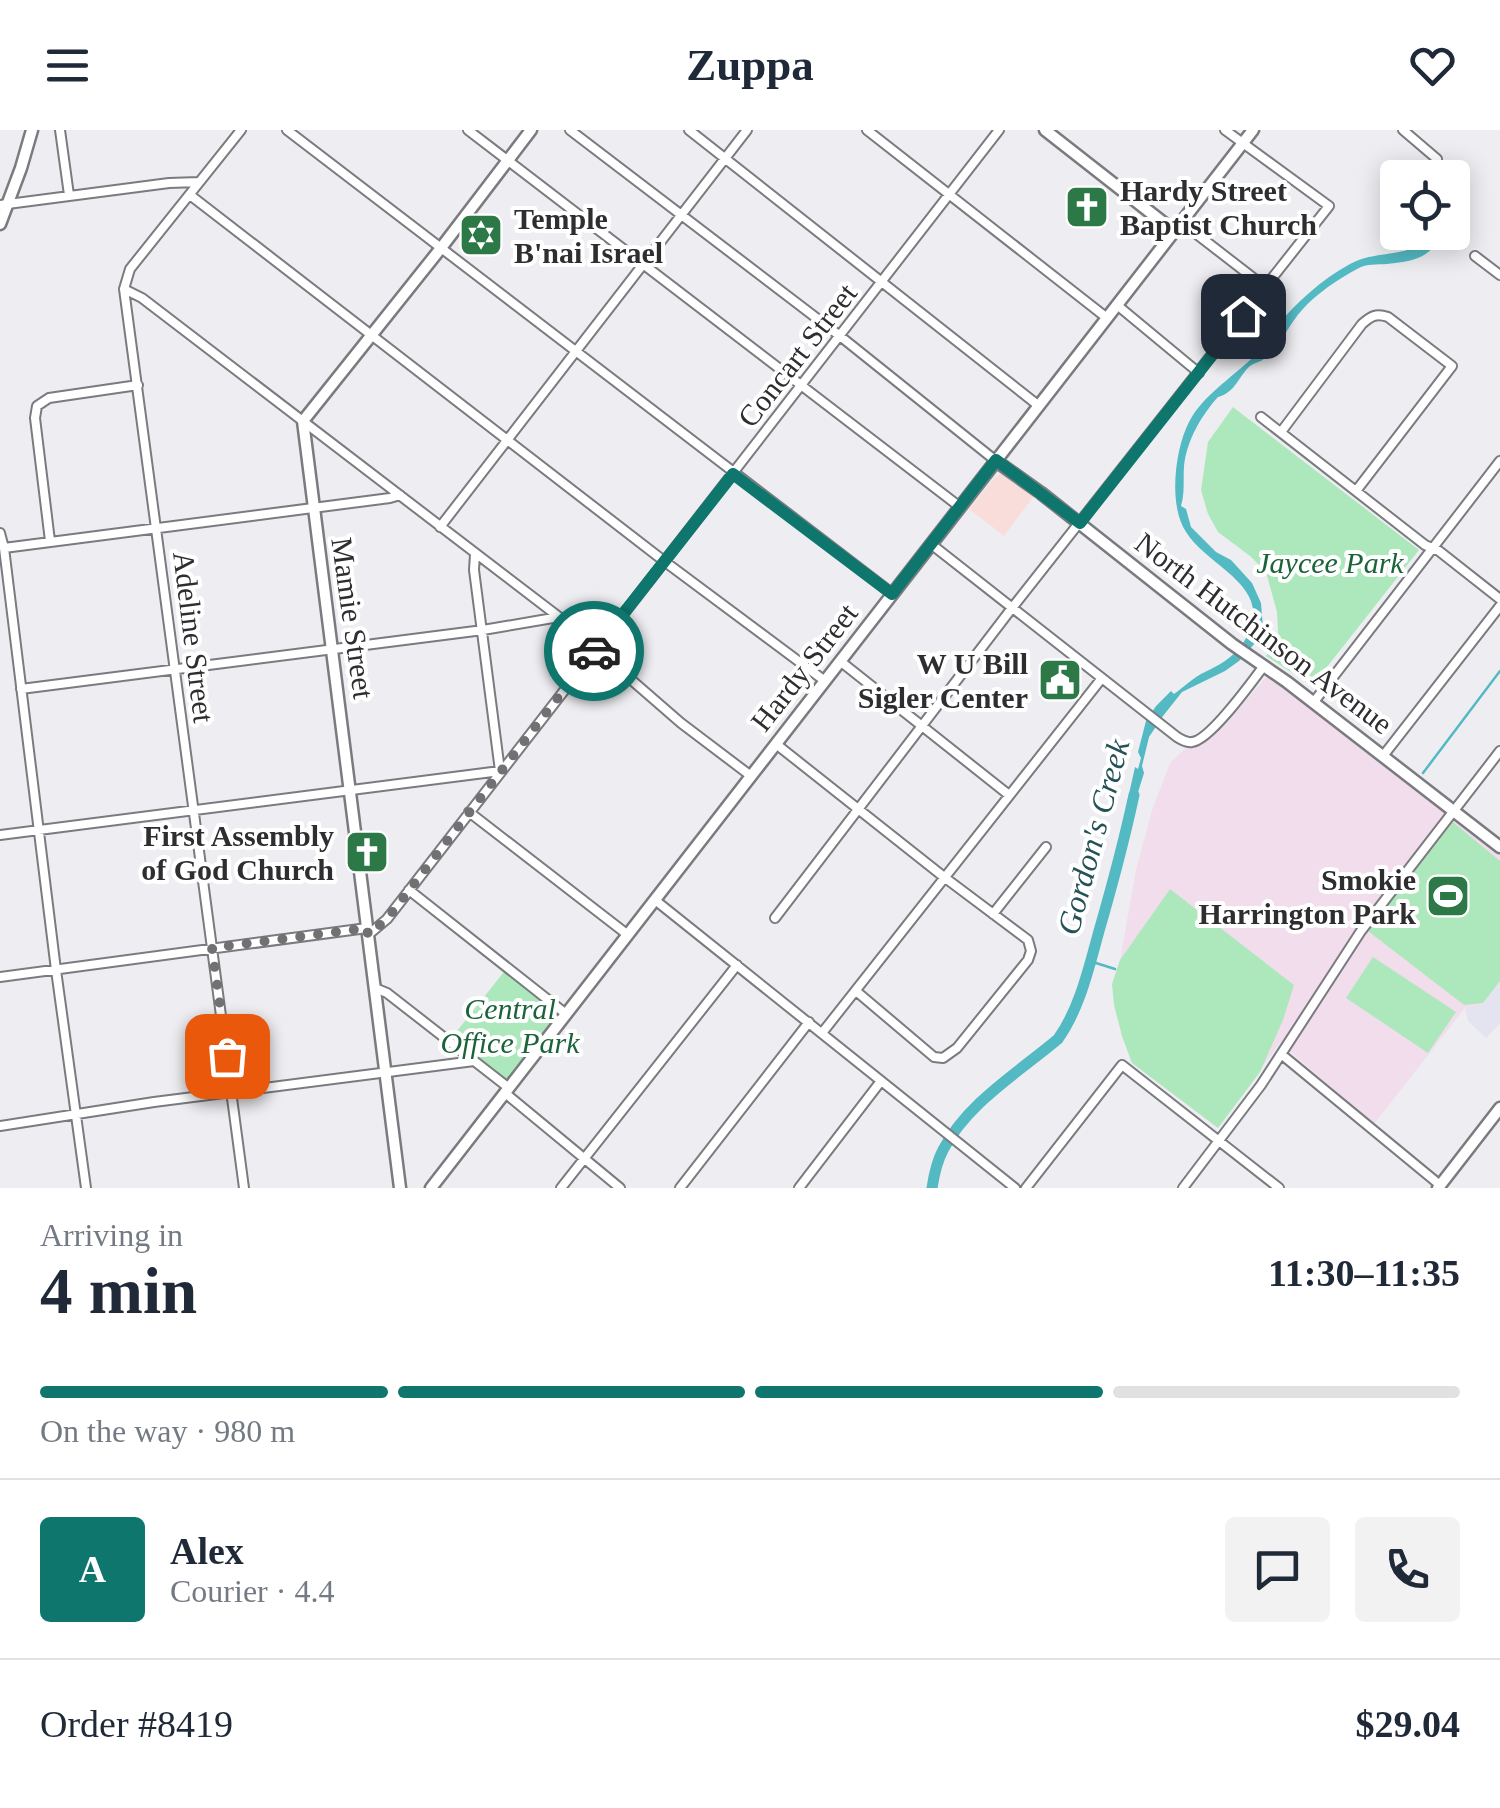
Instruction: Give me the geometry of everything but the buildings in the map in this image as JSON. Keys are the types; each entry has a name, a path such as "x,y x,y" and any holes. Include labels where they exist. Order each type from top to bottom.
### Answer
{"main road":[{"path":"0,224 32,130"},
{"path":"303,422 531,130"},
{"path":"1045,130 1178,227"},
{"name":"Hardy Street","path":"431,1188 1252,130"},
{"name":"Mamie Street","path":"303,422 400,1188"},
{"name":"North Hutchinson Avenue","path":"996,460 1500,847"},
{"path":"1439,1186 1500,1108"}],"street":[{"path":"60,130 69,195"},
{"path":"241,130 130,269 124,289 142,298 559,616 681,723 751,776"},
{"path":"287,130 892,594"},
{"path":"468,130 960,507"},
{"path":"570,130 996,460"},
{"path":"689,130 1038,406"},
{"path":"440,527 747,130"},
{"path":"867,130 1107,318"},
{"name":"Concart Street","path":"367,931 387,919 410,890 999,130"},
{"path":"774,918 1329,206 1225,130"},
{"path":"1403,130 1416,134 1437,159"},
{"path":"4,204 200,182"},
{"path":"190,195 825,681"},
{"path":"1178,227 1266,287"},
{"path":"1475,256 1500,276"},
{"name":"Adeline Street","path":"124,289 244,1188"},
{"path":"1117,304 1199,373"},
{"path":"1280,432 1372,316 1388,317 1452,366 1356,492"},
{"path":"50,541 35,418 37,406 49,398 138,385"},
{"path":"1261,418 1500,602 1382,756"},
{"path":"1313,703 1500,460"},
{"path":"4,548 400,495"},
{"path":"0,533 86,1188"},
{"path":"931,544 1188,743 1198,741 1233,706 1259,664"},
{"path":"0,835 500,772 475,554"},
{"path":"22,690 483,630 559,616"},
{"path":"840,661 1009,795"},
{"path":"822,1033 1102,678"},
{"path":"776,744 1028,940 1032,951 957,1048 943,1058 934,1057 856,991"},
{"path":"1183,1188 1261,1085 1354,941 1500,752"},
{"path":"469,812 628,935"},
{"path":"993,914 1046,847"},
{"path":"410,890 566,1014"},
{"path":"655,900 1015,1188"},
{"path":"0,977 367,931"},
{"path":"561,1188 737,965"},
{"path":"375,988 387,993 474,1061 620,1188"},
{"path":"680,1188 810,1022"},
{"path":"1280,1054 1439,1186"},
{"path":"0,1126 474,1061"},
{"path":"1026,1188 1122,1065 1279,1188"},
{"path":"799,1188 881,1082"}],"shaded area":[{"path":"1002,473 1034,496 1004,536 969,509"},
{"path":"1271,677 1500,854 1500,982 1483,1003 1465,1008 1374,1124 1280,1043 1218,1128 1132,1063 1122,1036 1112,984 1136,870 1170,763 1228,722 1265,678"},
{"path":"1500,982 1500,1023 1486,1038 1468,1021 1465,1008 1483,1003"}],"green space":[{"name":"Jaycee Park","path":"1233,407 1419,550 1312,686 1266,656 1278,633 1277,612 1266,572 1218,532 1201,490 1208,442"},
{"name":"Smokie Harrington Park","path":"1453,822 1500,861 1500,981 1483,1003 1464,1005 1368,931"},
{"path":"1170,889 1294,985 1260,1072 1218,1128 1132,1063 1114,1005 1112,984 1120,960"},
{"path":"1373,957 1456,1012 1428,1053 1346,998"},
{"name":"Central Office Park","path":"507,968 566,1014 509,1088 449,1041"}],"water":[{"path":"1430,250 1406,261 1361,267 1321,293 1297,316 1270,354 1250,366 1233,388 1218,397 1196,429 1184,466 1181,506 1186,509 1191,527 1252,583 1261,603 1263,628 1239,661 1182,692 1163,716 1149,737 1144,773 1131,807 1127,803 1135,767 1138,769 1141,758 1138,752 1146,721 1171,691 1174,694 1233,655 1251,626 1253,609 1248,594 1197,545 1180,521 1176,477 1180,447 1189,422 1203,402 1258,352 1284,318 1319,284 1361,259"}],"waterway":[{"path":"1423,773 1500,671"},
{"name":"Gordon's Creek","path":"932,1188 941,1154 953,1133 995,1089 1058,1039 1072,1014 1091,959 1134,795"},
{"path":"1089,964 1115,969"}],"way so far":[{"path":"227,1056 212,948 367,928 368,935 387,919 594,651"}],"place":[{"name":"Hardy Street Baptist Church","path":"1087,207"},
{"name":"Temple B'nai Israel","path":"481,235"},
{"name":"W U Bill Sigler Center","path":"1060,680"},
{"name":"First Assembly of God Church","path":"367,852"},
{"name":"Smokie Harrington Park","path":"1448,896"}],"route":[{"path":"594,651 733,474 892,594 996,460 1080,523 1243,316"}]}
